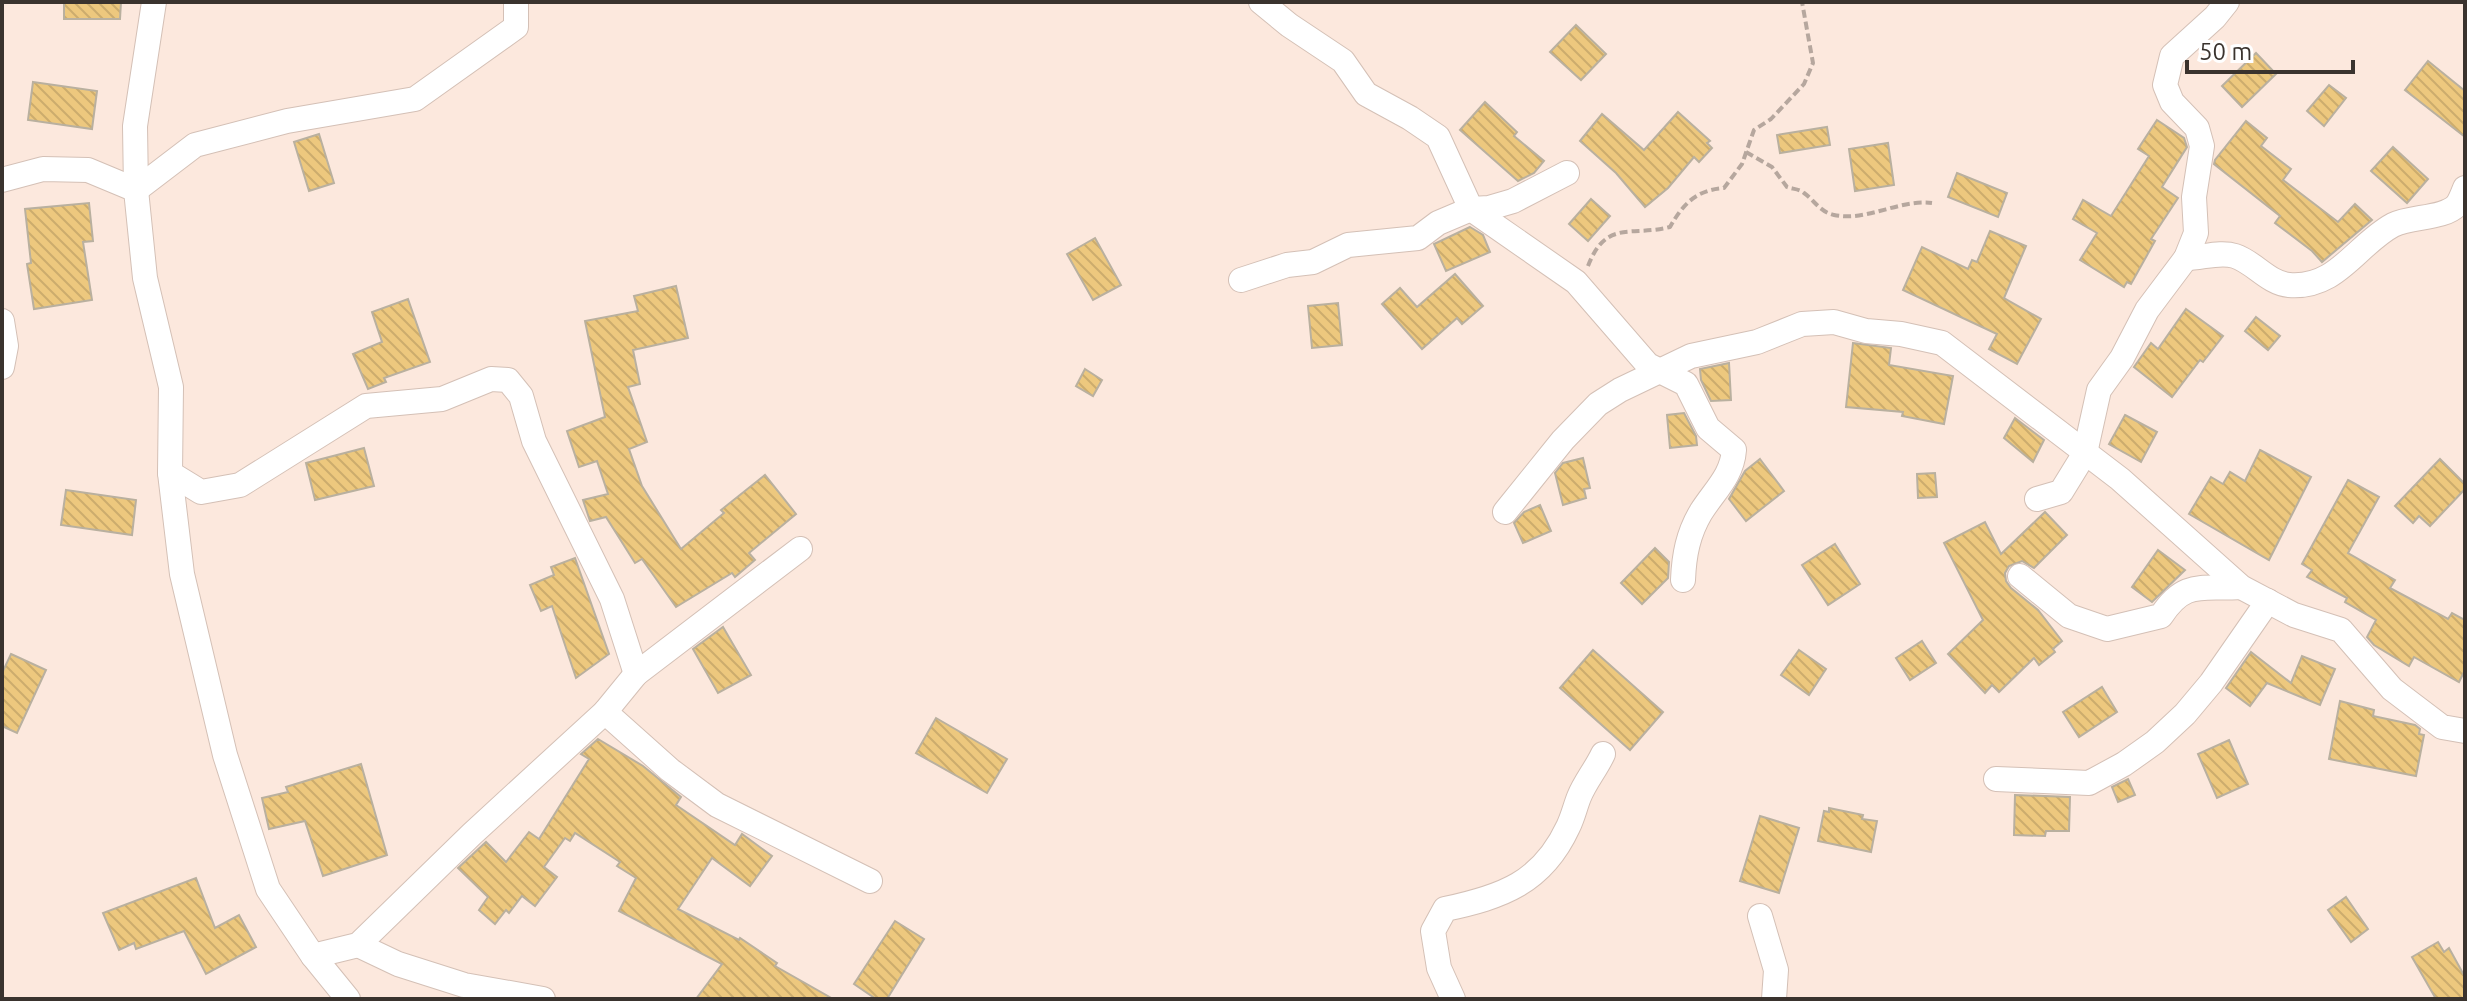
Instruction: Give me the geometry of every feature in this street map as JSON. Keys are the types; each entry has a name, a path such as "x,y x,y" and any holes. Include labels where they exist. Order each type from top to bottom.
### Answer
{"street":[{"path":"154,2 135,126 136,190 145,278 171,387 170,473 182,574 225,755 268,889 313,956 348,999"},
{"path":"136,190 195,145 287,121 415,99 516,27 516,2"},
{"path":"1261,2 1343,61 1366,94 1438,137 1471,209 1580,287 1648,365 1686,384 1708,428 1734,450 1733,467 1693,526 1684,553 1683,580"},
{"path":"2037,499 2061,492 2085,453 2099,390 2122,358 2147,310 2186,258 2196,233 2194,197 2202,146 2197,128 2172,102 2165,85 2172,56 2227,2"},
{"path":"2,180 43,169 88,170 136,190"},
{"path":"1241,280 1287,265 1313,262 1348,245 1418,238 1438,223 1471,209 1513,201 1567,173"},
{"path":"2186,258 2233,255 2280,283 2291,285 2319,281 2335,274 2391,226 2412,217 2440,215 2456,206 2465,188"},
{"path":"2,321 6,346 2,367"},
{"path":"1505,512 1563,440 1598,404 1691,356 1757,342 1802,324 1834,322 1866,331 1901,334 1942,343 2120,479 2241,587 2294,615 2341,630 2392,689 2442,727 2465,731"},
{"path":"170,473 201,492 240,485 366,406 442,399 491,379 508,380 521,396 534,441 612,599 636,674"},
{"path":"313,956 358,945 472,834 605,712 636,674 800,549"},
{"path":"2020,576 2069,616 2107,629 2161,616 2173,598 2191,588 2241,587"},
{"path":"1996,779 2089,783 2124,764 2155,742 2185,714 2211,683 2268,601"},
{"path":"605,712 670,770 717,805 870,881"},
{"path":"1453,999 1439,968 1433,931 1445,909 1501,895 1530,877 1548,858 1568,828 1579,797 1603,754"},
{"path":"1760,916 1776,970 1774,999"},
{"path":"358,945 398,964 464,985 543,999"}],"path":[{"path":"1580,287 1592,255 1605,238 1618,231 1670,227 1681,208 1696,195 1709,189 1724,188 1742,164 1754,130 1771,119 1804,84 1813,63 1802,2"},
{"path":"1746,152 1772,167 1787,187 1803,191 1814,204 1832,215 1872,212 1918,201 1932,203"}],"building":[{"path":"64,2 121,2 120,19 64,19"},
{"path":"1576,25 1606,54 1581,80 1550,52"},
{"path":"2256,53 2276,74 2242,107 2222,86"},
{"path":"2428,61 2465,91 2465,137 2405,90"},
{"path":"33,82 97,91 92,129 28,120"},
{"path":"2329,85 2346,98 2324,126 2307,111"},
{"path":"1485,102 1517,132 1514,136 1544,161 1534,173 1518,181 1460,130"},
{"path":"1678,112 1710,141 1707,143 1712,148 1699,162 1694,157 1668,188 1645,207 1616,173 1580,141 1602,114 1644,150"},
{"path":"2157,120 2184,138 2187,147 2162,187 2178,198 2151,239 2155,241 2131,284 2127,282 2124,287 2080,260 2097,233 2073,219 2083,200 2111,216 2149,156 2138,149"},
{"path":"2246,121 2267,138 2261,146 2291,169 2283,180 2338,222 2355,204 2372,220 2322,262 2275,223 2280,216 2214,164"},
{"path":"1827,127 1830,145 1780,153 1777,135"},
{"path":"319,134 334,183 309,191 294,142"},
{"path":"1888,143 1894,185 1855,191 1849,149"},
{"path":"2393,147 2428,179 2407,203 2371,171"},
{"path":"1957,173 2007,193 1998,217 1948,197"},
{"path":"1591,199 1610,216 1588,241 1569,224"},
{"path":"89,203 93,241 83,242 92,300 34,309 27,264 31,263 25,209"},
{"path":"1470,227 1483,235 1490,252 1446,271 1434,244"},
{"path":"1990,231 2026,246 2004,298 2041,319 2017,364 1989,349 1997,334 1903,290 1922,247 1968,269 1972,260 1977,262"},
{"path":"1095,238 1121,285 1093,300 1067,254"},
{"path":"1455,274 1483,306 1462,324 1457,318 1422,349 1382,304 1400,288 1417,307"},
{"path":"676,286 688,338 633,350 640,384 628,387 647,442 629,449 642,486 681,549 724,513 721,510 765,475 796,514 749,553 755,560 735,577 732,573 676,607 642,559 635,563 606,517 590,521 583,500 608,494 597,461 579,467 567,431 605,417 585,321 638,311 634,296"},
{"path":"408,299 430,362 384,378 386,382 368,389 353,354 382,342 372,312"},
{"path":"1338,303 1342,345 1312,348 1308,306"},
{"path":"2186,309 2223,336 2172,397 2134,367 2151,343 2158,349"},
{"path":"2256,317 2280,336 2268,350 2245,331"},
{"path":"1853,343 1891,348 1889,365 1953,376 1944,424 1902,416 1903,412 1846,407"},
{"path":"1729,363 1731,400 1711,401 1701,380 1700,369"},
{"path":"1085,369 1102,380 1093,396 1076,386"},
{"path":"1684,413 1696,436 1697,445 1670,448 1667,415"},
{"path":"2125,415 2157,432 2141,462 2109,444"},
{"path":"2015,418 2044,440 2033,462 2004,438"},
{"path":"364,448 374,486 315,500 306,463"},
{"path":"2260,450 2311,477 2269,560 2189,514 2211,477 2223,484 2230,472 2245,481"},
{"path":"1583,458 1590,488 1584,489 1586,498 1563,505 1555,473 1563,463"},
{"path":"1760,459 1784,491 1746,521 1729,499 1745,471"},
{"path":"2440,459 2465,484 2465,489 2430,526 2419,516 2413,523 2395,506"},
{"path":"1935,473 1937,497 1918,498 1917,474"},
{"path":"2348,480 2379,497 2348,553 2395,580 2390,588 2448,619 2452,613 2465,620 2465,670 2459,682 2414,657 2409,666 2374,645 2367,637 2376,620 2345,602 2347,598 2307,577 2312,570 2302,564"},
{"path":"66,490 136,500 132,535 61,525"},
{"path":"1540,505 1551,531 1523,543 1514,523 1524,512"},
{"path":"2045,512 2067,535 2034,568 2022,561 2009,566 2005,573 2006,581 2038,610 2062,641 2053,649 2055,652 2039,665 2034,658 1999,692 1992,685 1985,693 1948,654 1983,620 1944,543 1985,522 2001,554"},
{"path":"1835,544 1860,584 1828,605 1802,565"},
{"path":"1655,548 1669,562 1668,578 1642,604 1621,583"},
{"path":"2158,550 2185,570 2152,602 2132,587"},
{"path":"575,558 609,654 576,678 552,606 541,611 530,585 554,575 551,567"},
{"path":"723,627 751,675 718,693 693,649"},
{"path":"1922,641 1936,663 1910,680 1896,658"},
{"path":"1593,650 1663,712 1630,750 1560,688"},
{"path":"1799,650 1826,669 1809,695 1781,675"},
{"path":"2251,652 2291,683 2302,656 2335,669 2320,705 2267,683 2250,706 2226,688"},
{"path":"11,654 46,670 17,733 2,726 2,673"},
{"path":"2102,687 2117,712 2079,737 2063,712"},
{"path":"2340,701 2374,710 2373,716 2415,725 2420,729 2419,734 2424,735 2416,776 2329,759"},
{"path":"936,718 1007,759 987,793 916,753"},
{"path":"598,739 643,766 681,797 676,805 735,845 742,834 772,856 750,886 712,858 678,909 740,938 777,963 775,966 833,999 696,999 722,964 619,911 636,878 617,866 620,862 575,833 570,841 565,838 544,867 557,877 535,906 522,896 509,913 506,910 495,924 479,910 488,897 458,868 486,842 506,862 529,832 539,839 589,759 581,754"},
{"path":"2229,740 2248,784 2217,798 2198,754"},
{"path":"361,764 387,855 323,876 305,821 269,829 262,798 288,792 286,787"},
{"path":"2128,779 2135,795 2118,802 2112,787"},
{"path":"2015,795 2070,797 2069,831 2046,831 2045,836 2014,835"},
{"path":"1829,808 1877,821 1871,852 1818,841 1824,811 1829,812"},
{"path":"1760,816 1799,828 1779,893 1740,881"},
{"path":"196,878 215,928 239,915 256,947 206,974 184,931 136,949 134,943 119,950 103,913"},
{"path":"2346,897 2368,929 2351,942 2328,910"},
{"path":"895,921 924,939 887,999 876,999 854,984"},
{"path":"2438,942 2444,952 2449,948 2465,977 2465,999 2436,999 2412,957"}]}
